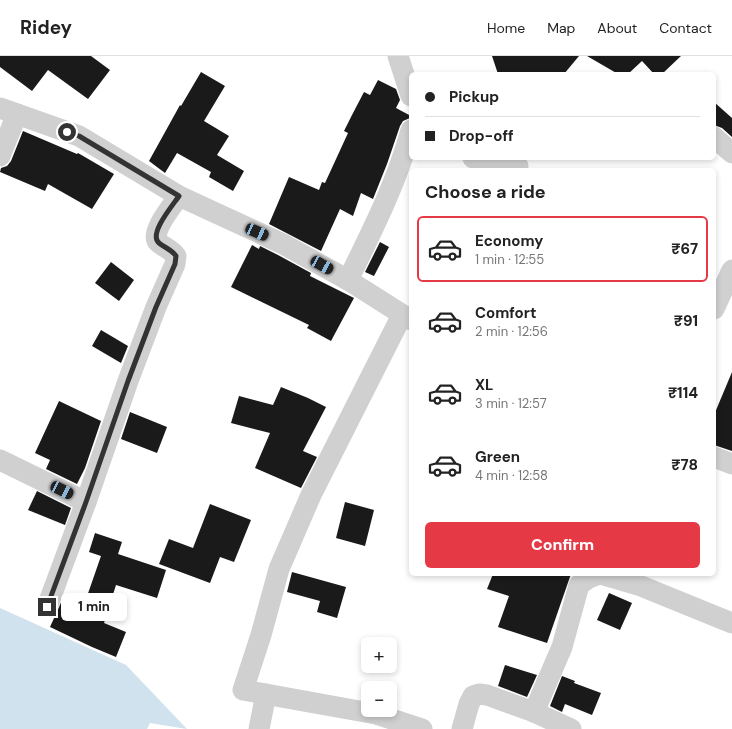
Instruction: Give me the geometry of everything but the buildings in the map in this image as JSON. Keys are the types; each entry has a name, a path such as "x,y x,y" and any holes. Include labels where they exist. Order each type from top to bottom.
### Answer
{"street":[{"path":"398,56 409,90"},
{"path":"0,156 9,111 79,136 179,196 283,244 348,280 406,318 311,495 279,569 261,635 243,690 376,714 422,729"},
{"path":"716,139 732,153"},
{"path":"348,280 378,218 404,173 409,146"},
{"path":"484,160 518,166"},
{"path":"47,607 86,502 128,381 153,315 175,264 176,256 172,251 158,242 156,238 156,231 179,196"},
{"path":"716,305 732,270"},
{"path":"716,458 732,464"},
{"path":"0,460 86,502"},
{"path":"534,712 562,647 579,585 594,576"},
{"path":"607,576 642,586 732,623"},
{"path":"259,729 266,694"},
{"path":"462,729 472,696 479,694 487,695 534,712 572,729"}],"water":[{"path":"0,608 126,665 187,729 150,723 147,729 0,729"}],"route":[{"path":"47,607 86,502 128,381 156,307 175,264 176,256 172,251 158,242 156,238 156,231 179,196 160,186 79,136 67,132"}]}
